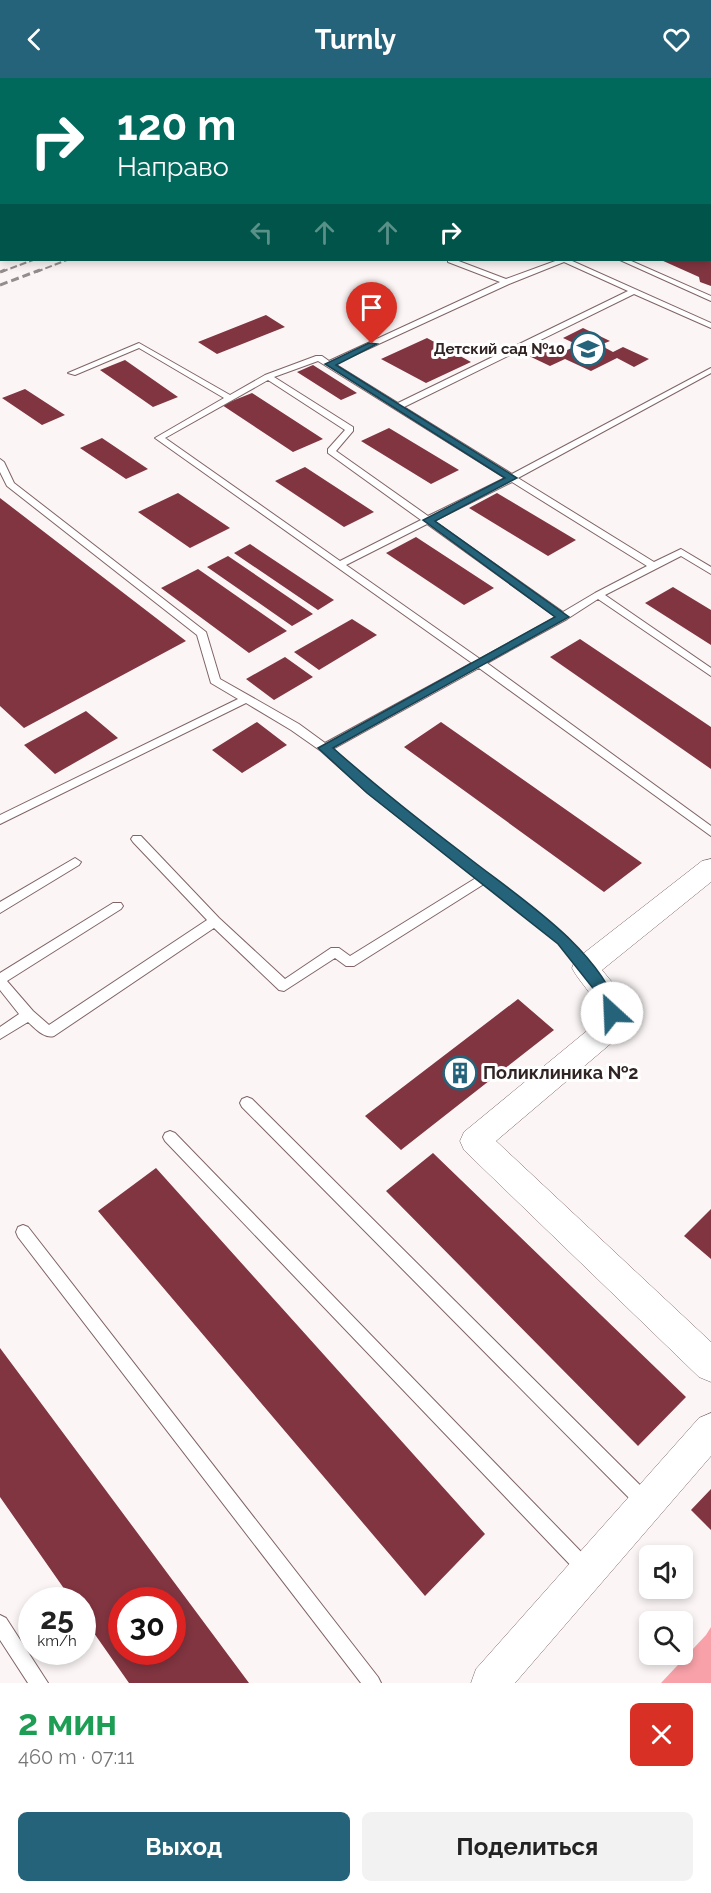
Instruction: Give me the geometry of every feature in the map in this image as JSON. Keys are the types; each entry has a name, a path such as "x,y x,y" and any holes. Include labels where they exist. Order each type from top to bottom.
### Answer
{"street":[{"path":"711,868 585,968 606,994 612,1013 604,1032 475,1141 711,1365"},
{"path":"490,1683 711,1430"}],"lane":[{"path":"454,261 506,282"},
{"path":"329,364 506,282 561,261"},
{"path":"566,261 711,325"},
{"path":"626,261 711,299"},
{"path":"397,407 634,291"},
{"path":"72,373 139,345 230,398"},
{"path":"654,567 318,358 268,377 159,438 479,663 711,832"},
{"path":"339,565 512,478 711,370"},
{"path":"268,377 350,429 331,451 563,617"},
{"path":"0,462 10,484 202,634 215,681 296,727 325,748 372,790 563,940 585,968"},
{"path":"325,748 563,617 597,595 681,552 711,571"},
{"path":"597,595 711,673"},
{"path":"0,820 246,699"},
{"path":"137,839 215,921 284,986 335,952 350,962 485,878"},
{"path":"0,908 75,862"},
{"path":"117,906 0,980 28,1015 49,1032 215,921"},
{"path":"0,1034 28,1015"},
{"path":"247,1103 647,1504"},
{"path":"170,1137 588,1571"},
{"path":"23,1232 372,1683"},
{"path":"0,1624 39,1683"}],"shaded area":[{"path":"711,1627 711,1683 661,1683 678,1665 693,1665 693,1649"}],"building":[{"path":"663,261 711,261 711,286 700,282 699,277"},
{"path":"266,315 285,327 217,354 198,342"},
{"name":"Детский сад №10","path":"583,328 610,341 600,345 613,352 623,347 649,359 634,367 617,358 591,371 565,359 550,366 529,356 552,345 565,351 578,345 563,338"},
{"path":"427,338 471,362 426,383 381,359"},
{"path":"125,360 178,397 153,407 100,370"},
{"path":"313,365 357,393 341,400 297,372"},
{"path":"25,389 65,415 42,425 2,398"},
{"path":"252,393 323,439 293,452 222,405"},
{"path":"389,428 459,470 431,484 361,441"},
{"path":"102,438 148,469 126,479 80,448"},
{"path":"305,467 374,512 344,527 275,481"},
{"path":"178,493 230,528 190,548 138,512"},
{"path":"497,493 576,540 548,556 469,508"},
{"path":"0,498 186,641 24,728 0,706"},
{"path":"416,537 494,588 464,605 386,553"},
{"path":"250,544 334,600 318,610 234,553"},
{"path":"228,556 313,614 292,626 207,567"},
{"path":"198,569 287,631 249,653 161,588"},
{"path":"673,587 711,610 711,645 645,603"},
{"path":"352,619 377,635 319,670 294,652"},
{"path":"580,639 711,727 711,769 550,657"},
{"path":"285,657 313,677 274,700 246,679"},
{"path":"86,711 118,738 55,774 24,745"},
{"path":"257,722 287,745 242,773 212,750"},
{"path":"441,722 642,863 604,892 404,747"},
{"name":"Поликлиника №2","path":"518,999 554,1030 401,1150 365,1116"},
{"path":"433,1153 686,1397 638,1446 386,1191"},
{"path":"156,1168 485,1534 425,1596 98,1211"},
{"path":"711,1209 711,1259 684,1236"},
{"path":"0,1348 178,1587 108,1587 108,1653 96,1636 96,1587 63,1587 0,1497"},
{"path":"711,1489 711,1530 691,1510"},
{"path":"186,1598 249,1683 129,1683 116,1665 186,1665"}],"railway":[{"path":"1,272 30,261"},
{"path":"36,272 64,261"},
{"path":"0,272 5,270"},
{"path":"0,285 40,270"}],"place":[{"name":"Детский сад №10","path":"588,349"},
{"name":"Поликлиника №2","path":"460,1073"}],"route":[{"path":"372,344 329,364 512,478 428,520 563,617 325,748 372,790 563,940 606,994 612,1013"}]}
